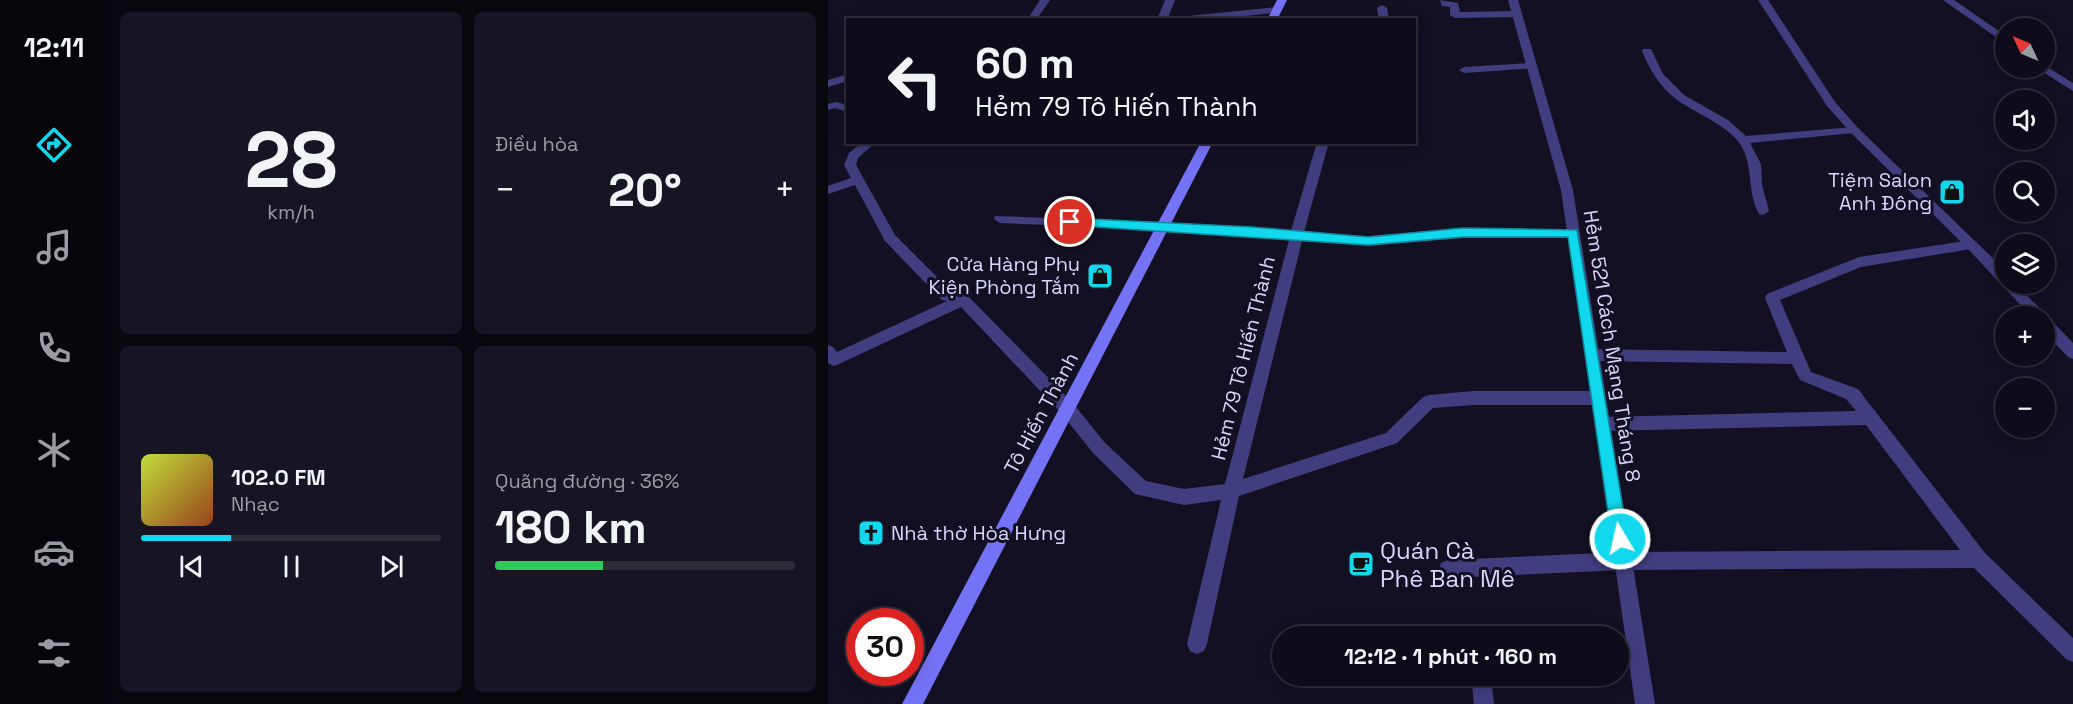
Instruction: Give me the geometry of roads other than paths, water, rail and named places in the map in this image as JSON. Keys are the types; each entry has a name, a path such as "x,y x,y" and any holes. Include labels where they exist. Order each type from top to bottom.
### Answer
{"main road":[{"path":"1274,15 1282,0"},
{"name":"Tô Hiến Thành","path":"912,704 1206,144"}],"street":[{"path":"1032,18 1045,0"},
{"path":"1163,18 1170,0"},
{"path":"1763,0 1831,104 1854,130 1995,269"},
{"path":"1948,0 1995,33"},
{"path":"1445,2 1455,5 1455,15 1514,7"},
{"name":"Hẻm 521 Cách Mạng Tháng 8","path":"1514,7 1567,190 1645,704"},
{"path":"1382,8 1384,18"},
{"path":"1216,18 1274,15"},
{"path":"1647,51 1658,75 1680,97 1724,122 1743,140 1755,164 1756,185 1763,211"},
{"path":"1464,70 1531,66"},
{"path":"2055,76 2073,88"},
{"path":"828,84 846,78"},
{"path":"828,94 837,107"},
{"path":"1743,140 1854,130"},
{"path":"868,144 853,156 850,165 890,238 947,296 963,300 1067,408 1099,448 1142,488 1184,497 1230,491 1391,438 1429,402 1473,398 1598,398"},
{"path":"1296,234 1322,144"},
{"path":"828,190 857,180"},
{"name":"Hẻm 79 Tô Hiến Thành","path":"1000,219 1164,226 1368,241 1463,232 1573,233"},
{"name":"Hẻm 79 Tô Hiến Thành","path":"1197,644 1230,491 1296,234"},
{"path":"1972,245 1859,262 1772,298 1805,376 1852,394 1978,560 2073,651"},
{"path":"2018,294 2030,306"},
{"path":"828,351 834,360 963,300"},
{"path":"2055,334 2073,353"},
{"path":"1592,355 1797,358"},
{"path":"1602,424 1870,418"},
{"path":"1448,569 1623,561 1978,560"},
{"path":"1482,686 1484,704"}],"place":[{"name":"Tiệm Salon Anh Đông","path":"1952,192"},
{"name":"Cửa Hàng Phụ Kiện Phòng Tắm","path":"1100,276"},
{"name":"Nhà thờ Hòa Hưng","path":"871,533"},
{"name":"Quán Cà Phê Ban Mê","path":"1361,564"}]}
